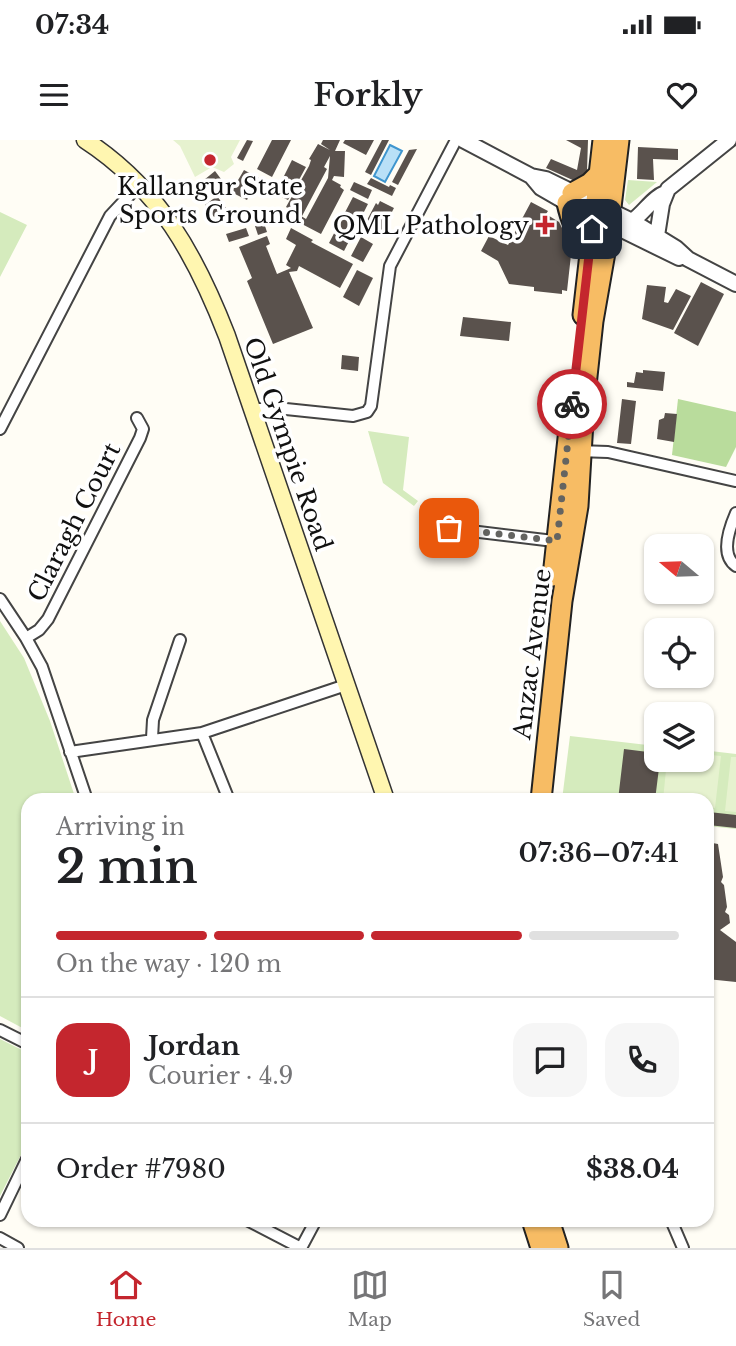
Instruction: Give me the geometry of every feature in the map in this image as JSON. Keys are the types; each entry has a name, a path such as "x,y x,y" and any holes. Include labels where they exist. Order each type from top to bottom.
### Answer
{"highway":[{"name":"Anzac Avenue","path":"574,451 584,404 593,321 602,214 599,174 603,140"},
{"name":"Anzac Avenue","path":"529,793 564,542 590,249 602,214 619,140"},
{"path":"590,249 582,242 569,215 569,198 599,174"},
{"name":"Anzac Avenue","path":"542,793 560,614 564,542"},
{"path":"534,1227 541,1248"},
{"path":"551,1227 558,1248"}],"main road":[{"name":"Old Gympie Road","path":"85,140 114,161 139,185 179,234 199,268 227,336 384,793"}],"street":[{"path":"252,410 286,409 353,416 367,412 372,406 390,266 456,140"},
{"path":"463,140 531,176 541,188 569,198 660,243"},
{"path":"632,221 675,181 683,178 729,140"},
{"path":"660,243 670,204 683,178"},
{"path":"0,429 110,216 139,185"},
{"path":"660,243 665,192"},
{"path":"602,214 632,221 675,257 688,259 736,284"},
{"name":"Claragh Court","path":"26,638 39,630 48,619 140,438 143,429 136,418"},
{"path":"574,451 608,452 736,484"},
{"path":"734,566 726,553 736,513"},
{"path":"430,521 446,528 564,542"},
{"path":"0,599 42,667 85,793"},
{"path":"152,738 153,720 180,640"},
{"path":"70,752 152,738 176,738 202,733 346,685"},
{"path":"202,733 226,793"},
{"path":"0,1030 21,1040"},
{"path":"0,1215 21,1172"},
{"path":"260,1227 301,1248 312,1227"},
{"path":"674,1227 683,1248"},
{"path":"0,1238 18,1248"}],"green space":[{"name":"Kallangur State Sports Ground","path":"173,140 240,140 231,157 234,164 224,172 212,167 195,177 180,146"},
{"path":"628,180 657,182 629,205 625,200"},
{"path":"0,212 27,225 0,277"},
{"path":"678,399 736,412 736,447 726,467 672,455"},
{"path":"368,431 409,437 403,490 418,501 414,506 383,483"},
{"path":"0,621 24,658 50,721 74,793 21,793 21,1027 0,1016"},
{"path":"570,736 644,745 644,772 714,772 714,751 736,754 736,829 714,827 714,793 563,793"},
{"path":"714,755 721,756 715,808 714,793 664,793 666,772 714,772"},
{"path":"731,757 736,757 736,812 725,811"},
{"path":"0,1039 21,1050 21,1155 0,1196"}],"water":[{"path":"390,145 402,151 385,182 374,176"}],"building":[{"path":"247,140 253,141 243,161 237,158"},
{"path":"272,140 291,140 272,177 257,169"},
{"path":"323,140 340,140 335,151 345,151 344,177 334,176 332,180 344,190 321,234 298,222 301,216 306,219 328,178 330,156 324,167 327,169 302,216 286,207 318,144 330,150 321,144"},
{"path":"345,140 374,140 366,155 343,143"},
{"path":"382,140 389,140 371,175 365,172"},
{"path":"566,140 588,140 587,171 577,182 546,168 551,159 577,170 581,148"},
{"path":"638,147 678,149 678,160 653,159 654,180 637,179"},
{"path":"417,149 398,185 392,182 409,150"},
{"path":"292,160 306,167 288,200 272,192 277,183 280,184"},
{"path":"244,170 259,178 247,200 231,192"},
{"path":"215,171 221,179 210,187 204,180"},
{"path":"371,178 396,188 392,196 367,184"},
{"path":"354,182 372,190 368,199 350,190"},
{"path":"217,196 226,208 214,217 205,205"},
{"path":"353,197 368,204 344,251 329,243"},
{"path":"380,201 394,208 380,235 366,228 366,222 376,203 378,205"},
{"path":"531,202 548,211 546,214 559,222 570,246 567,291 562,290 562,294 534,291 534,287 509,284 498,261 481,251 489,236 508,245"},
{"path":"264,223 267,232 258,235 255,226"},
{"path":"246,228 249,236 229,242 226,234"},
{"path":"291,228 353,264 340,288 299,266 297,271 289,272 313,328 273,344 247,281 252,278 239,247 267,236 270,244 266,246 277,274 291,268 286,265 296,245 286,239"},
{"path":"361,237 373,244 363,262 351,256"},
{"path":"357,270 373,278 359,306 343,297"},
{"path":"701,282 724,294 698,346 674,333"},
{"path":"647,285 666,287 664,302 668,303 676,289 691,296 673,330 642,319"},
{"path":"463,317 511,322 509,341 460,336"},
{"path":"342,355 359,357 358,371 341,369"},
{"path":"643,370 665,372 663,391 627,387 627,382 634,383 636,372 643,373"},
{"path":"622,399 636,401 631,444 617,443"},
{"path":"665,413 677,414 674,442 657,439 659,420 664,418"},
{"path":"624,749 644,752 644,772 658,772 656,793 619,793"},
{"path":"714,813 736,815 736,828 714,826"},
{"path":"714,843 718,844 723,877 721,882 724,885 727,907 725,912 729,915 730,923 720,930 736,942 736,982 714,980"}],"way so far":[{"path":"449,528 557,541 572,404"}],"place":[{"name":"Kallangur State Sports Ground","path":"210,160"},
{"name":"QML Pathology","path":"545,225"}],"route":[{"path":"572,404 592,229"}]}
